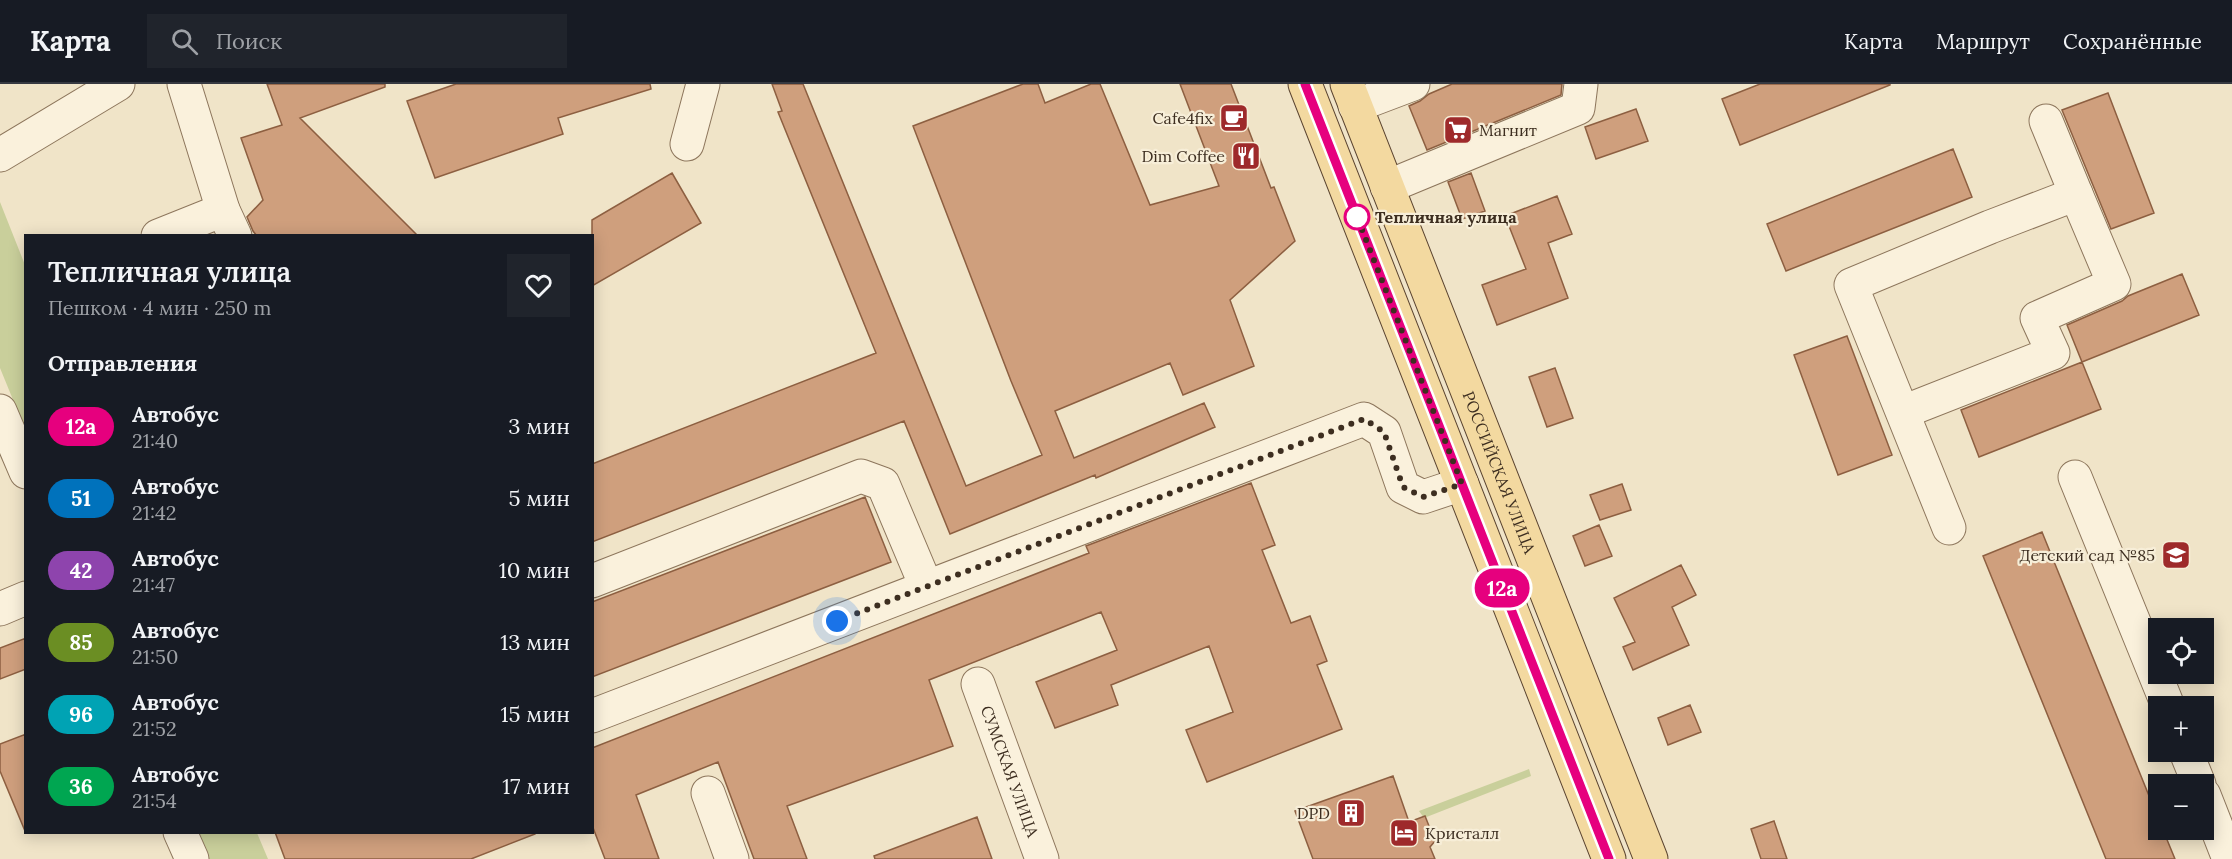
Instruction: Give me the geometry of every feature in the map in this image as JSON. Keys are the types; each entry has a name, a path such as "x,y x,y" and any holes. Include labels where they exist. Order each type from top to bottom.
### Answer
{"main road":[{"path":"1305,84 1609,859"},
{"name":"РОССИЙСКАЯ УЛИЦА","path":"1351,95 1651,859"}],"street":[{"path":"0,154 118,84"},
{"path":"169,234 229,223 183,84"},
{"path":"687,144 703,84"},
{"path":"1351,95 1413,84"},
{"path":"1387,186 1578,108 1581,84"},
{"path":"1903,412 2053,353 2037,318 2114,284 2046,121"},
{"path":"1949,528 1851,285 2076,194"},
{"path":"0,411 24,467"},
{"path":"594,715 1364,419 1384,432 1403,487 1423,497 1462,484"},
{"path":"594,581 861,476 883,484 926,586"},
{"path":"2075,477 2164,696"},
{"path":"0,609 24,598"},
{"name":"СУМСКАЯ УЛИЦА","path":"978,684 1042,859"},
{"path":"708,793 732,859"},
{"path":"2214,821 2229,859"},
{"path":"181,834 192,859"}],"green space":[{"path":"0,202 24,262 24,427 0,368"},
{"path":"1529,769 1531,776 1424,818 1419,811"},
{"path":"192,834 257,834 268,859 203,859"}],"building":[{"path":"267,84 385,84 385,87 300,118 416,234 255,234 247,217 263,200 241,138 282,125"},
{"path":"456,84 650,84 651,89 558,118 563,134 435,178 407,101"},
{"path":"772,84 803,84 966,486 1042,455 1011,381 913,126 1023,84 1038,84 1045,103 1091,84 1100,84 1150,205 1219,186 1180,84 1231,84 1271,188 1274,187 1295,241 1230,300 1254,366 1183,395 1170,363 1055,411 1074,458 1204,403 1215,427 1096,478 1095,475 950,534 904,421 594,541 594,463 876,353 778,112 782,111"},
{"name":"Магнит","path":"1452,84 1562,84 1561,95 1427,150 1409,106"},
{"path":"1760,84 1890,85 1740,145 1722,99"},
{"path":"2108,93 2154,213 2111,229 2062,110"},
{"path":"1636,109 1648,141 1596,159 1585,127"},
{"path":"1953,149 1972,197 1786,271 1767,224"},
{"path":"672,173 701,223 594,285 592,220"},
{"path":"1471,173 1485,211 1462,219 1448,182"},
{"path":"1557,196 1572,234 1548,243 1568,298 1497,325 1482,285 1526,269 1505,216"},
{"path":"2182,274 2199,315 2082,362 2067,325"},
{"path":"1847,336 1892,455 1838,475 1794,355"},
{"path":"2082,362 2101,409 1979,457 1961,410"},
{"path":"1555,368 1573,418 1547,427 1529,377"},
{"path":"1251,483 1275,545 1262,550 1291,623 1310,616 1327,661 1317,665 1342,729 1207,782 1186,730 1233,712 1209,646 1111,685 1118,705 1055,728 1036,682 1117,650 1101,612 929,680 953,746 787,806 807,859 754,859 718,762 636,795 659,859 605,859 594,830 594,747 1089,553 1086,546"},
{"path":"1622,484 1631,510 1600,520 1590,495"},
{"path":"865,497 891,562 594,676 594,601"},
{"path":"1599,525 1612,556 1585,566 1573,536"},
{"path":"2042,532 2148,793 2148,840 2167,840 2175,859 2106,859 1983,556"},
{"path":"1681,565 1696,595 1672,607 1689,645 1633,670 1623,647 1635,642 1614,598"},
{"path":"24,639 24,670 0,679 0,648"},
{"path":"1690,705 1701,732 1668,745 1658,718"},
{"path":"24,735 24,829 0,771 0,744"},
{"name":"DPD","path":"1393,776 1409,822 1425,816 1435,841 1430,847 1435,859 1313,859 1295,811"},
{"path":"977,817 992,859 875,859 874,856"},
{"path":"1774,821 1787,859 1761,859 1751,829"},
{"path":"276,834 535,834 471,859 285,859"}],"bus line":[{"name":"12a","path":"1305,84 1609,859"}],"place":[{"name":"Cafe4fix","path":"1234,118"},
{"name":"Магнит","path":"1458,130"},
{"name":"Dim Coffee","path":"1246,156"},
{"name":"Тепличная улица","path":"1357,217"},
{"name":"Детский сад №85","path":"2176,555"},
{"name":"DPD","path":"1351,813"},
{"name":"Кристалл","path":"1404,833"}],"route":[{"path":"837,621 1364,419 1384,432 1403,487 1423,497 1462,484 1357,217"}]}
